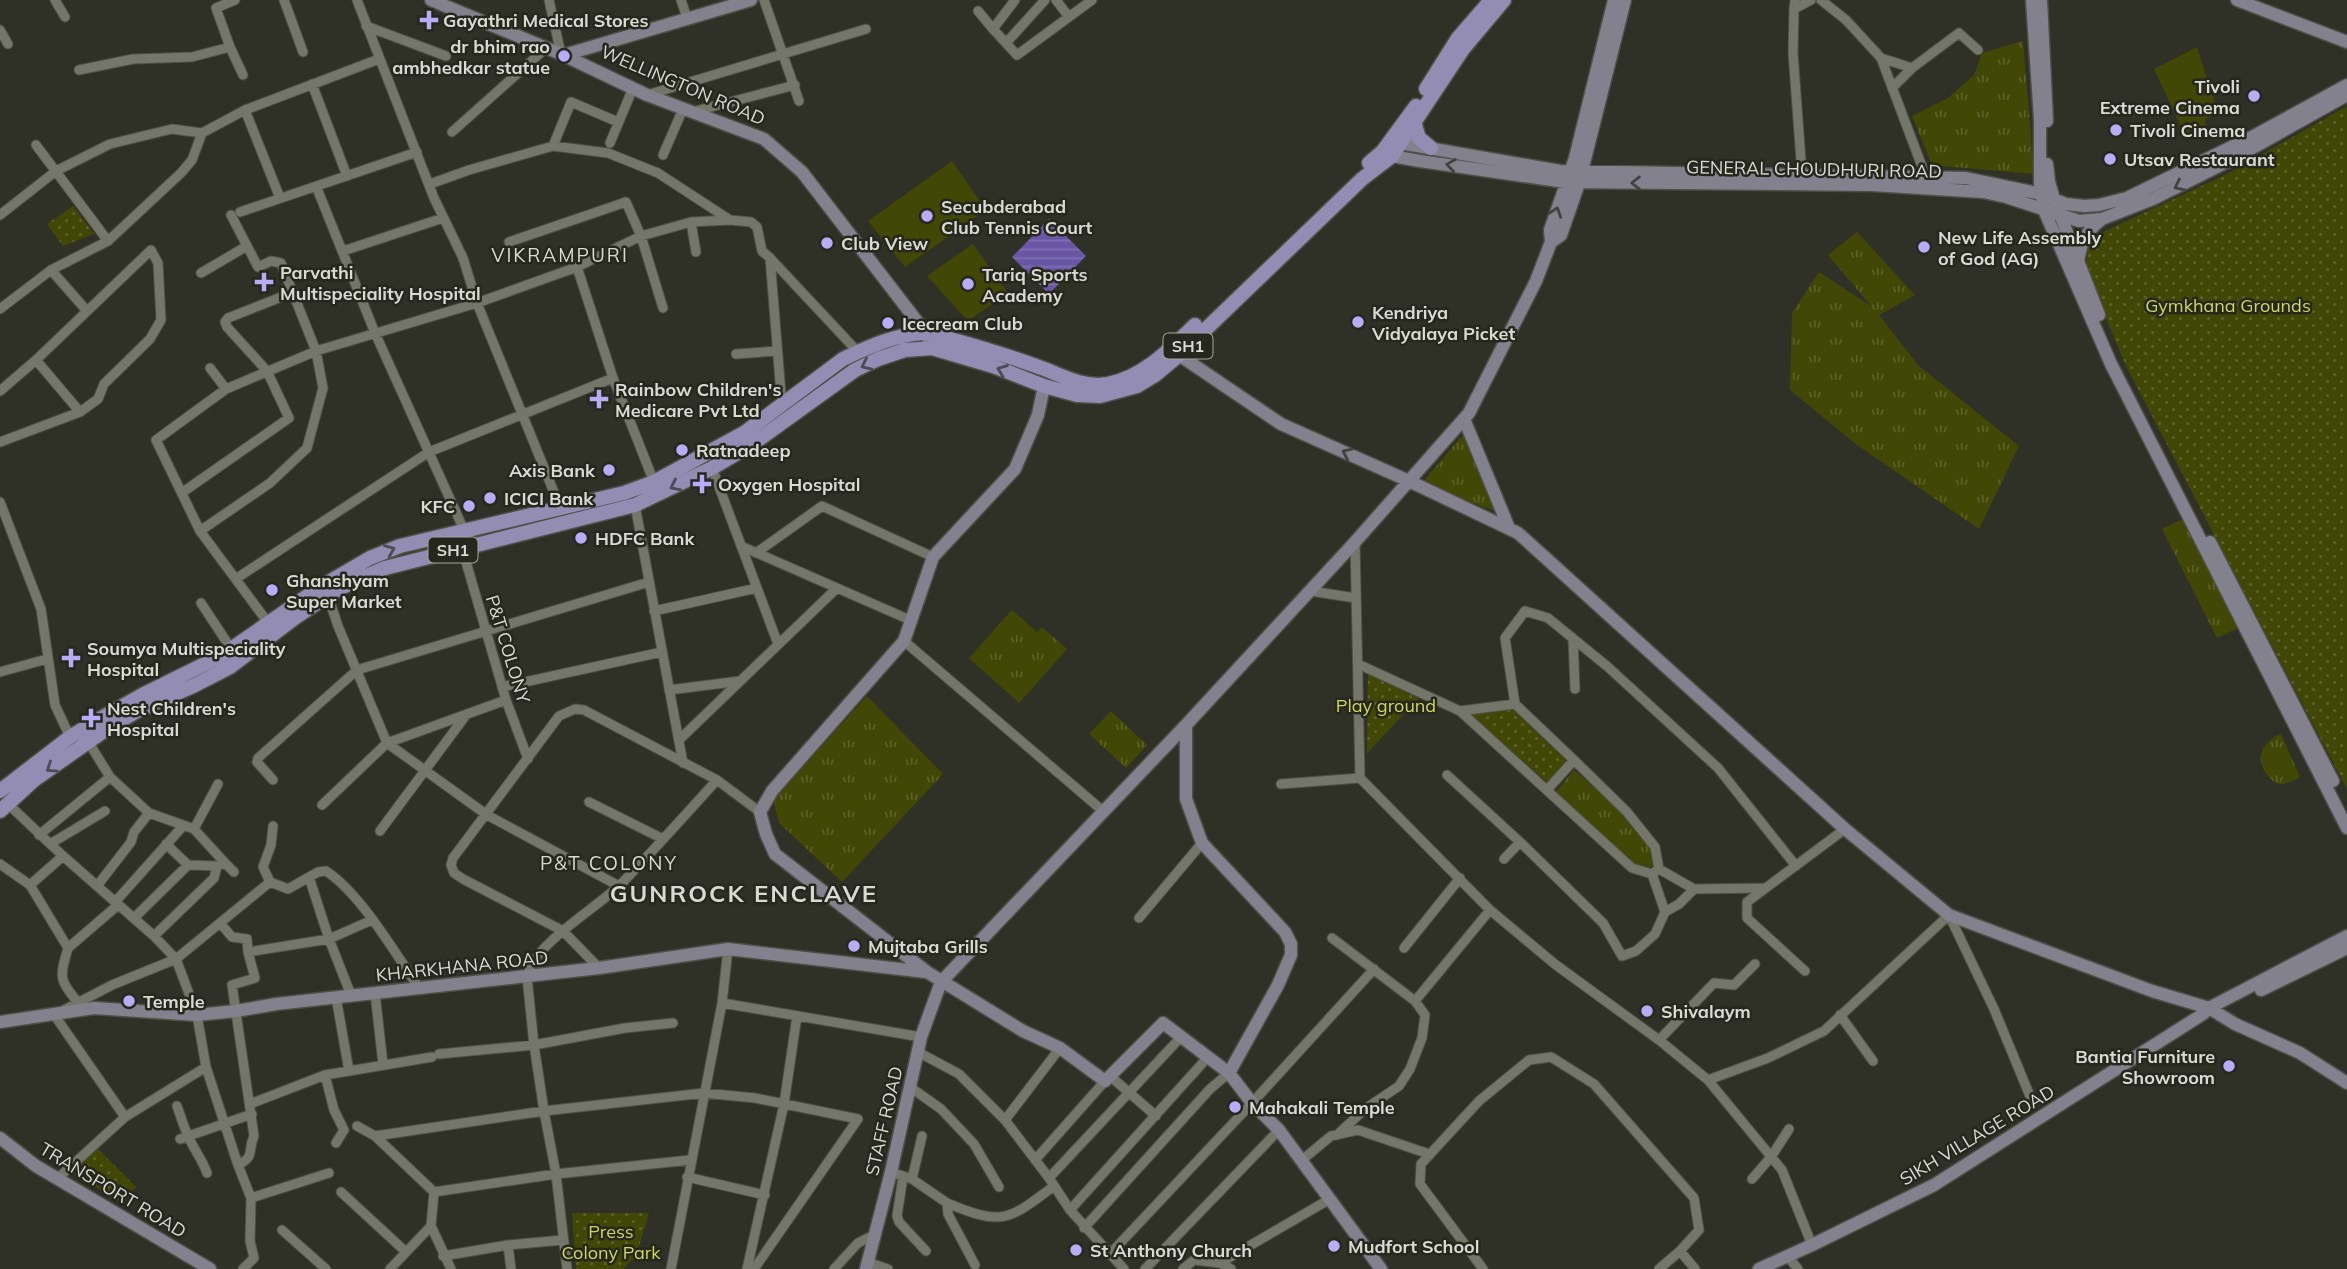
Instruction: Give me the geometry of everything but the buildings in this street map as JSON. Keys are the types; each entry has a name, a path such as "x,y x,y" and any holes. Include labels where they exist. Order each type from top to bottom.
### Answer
{"main road":[{"name":"WELLINGTON ROAD","path":"431,0 562,55 647,95 764,139 802,172 926,333 932,348"},
{"path":"562,55 751,0"},
{"name":"SH1","path":"2,802 108,728 137,711 195,685 269,624 322,586 370,558 400,546 624,493 654,482 744,433 843,359 890,340 926,333 989,349 1076,382 1101,385 1129,377 1150,366 1392,148 1458,38 1491,0"},
{"name":"SH1","path":"2,802 70,737 144,694 228,658 340,588 384,568 635,505 712,468 751,445 855,370 905,350 932,348 1077,395 1100,396 1117,393 1148,380 1179,355 1415,125 1463,49 1504,0"},
{"path":"1575,176 1614,0"},
{"path":"941,982 1186,725 1355,542 1469,412 1536,281 1551,242 1550,230 1575,176 1625,0"},
{"path":"2032,0 2044,210 2078,264 2121,369 2347,809"},
{"path":"2041,0 2048,101 2046,161 2063,241 2111,365 2347,828"},
{"path":"2237,0 2347,42"},
{"path":"1392,148 1575,176 1802,174 1966,178 2041,194 2066,204 2084,206 2127,198 2285,120 2347,85"},
{"path":"2078,264 2081,240 2089,229 2102,219 2153,199 2231,160 2347,95"},
{"path":"1415,125 1419,138 1431,148"},
{"path":"1392,148 1431,148 1575,176"},
{"path":"2025,191 2040,175"},
{"name":"GENERAL CHOUDHURI ROAD","path":"1575,176 1872,185 1983,192 2059,214"},
{"path":"2059,214 2079,221 2102,219"},
{"path":"1179,355 1281,424 1518,533 1845,830 1949,915 2210,1012 2300,1053 2347,1083"},
{"path":"1044,386 1038,415 1015,469 933,556 904,641 772,791 760,812 766,834 775,854 926,972 1023,1031 1060,1048 1108,1079 1163,1023 1229,1073 1252,1103 1279,1130 1381,1269"},
{"path":"1464,419 1509,528"},
{"path":"1186,725 1186,799 1202,843 1285,932 1291,944 1291,955 1278,985 1229,1073"},
{"name":"SIKH VILLAGE ROAD","path":"1759,1269 1934,1185 2210,1012 2347,936"},
{"name":"SIKH VILLAGE ROAD","path":"2210,1012 2347,948"},
{"name":"KHARKHANA ROAD","path":"0,1022 94,1008 197,1015 236,1012 276,1004 527,977 728,949 926,972"},
{"name":"STAFF ROAD","path":"866,1266 873,1235 902,1176 910,1087 921,1037 941,982"},
{"name":"TRANSPORT ROAD","path":"0,1138 13,1150 210,1269"}],"street":[{"path":"55,0 65,17"},
{"path":"235,0 216,8 243,75"},
{"path":"284,0 303,52"},
{"path":"357,0 443,218 463,258 477,303 560,507"},
{"path":"549,0 562,55"},
{"path":"681,0 687,18"},
{"path":"764,0 799,102"},
{"path":"993,29 1015,0"},
{"path":"1006,43 1045,0"},
{"path":"1056,0 1069,17"},
{"path":"978,10 1017,55 1092,0"},
{"path":"1802,174 1793,53 1795,5 1811,0"},
{"path":"1821,0 1846,20 1881,58 1926,177"},
{"path":"366,26 446,56"},
{"path":"647,95 866,29"},
{"path":"0,30 8,44"},
{"path":"1892,88 1912,68 1959,33 1979,50"},
{"path":"79,70 133,59 192,57 230,47"},
{"path":"452,132 545,49"},
{"path":"1881,58 1912,68"},
{"path":"0,215 56,171 110,145 172,129 202,133 245,110 379,60"},
{"path":"312,84 347,176"},
{"path":"663,155 687,111 795,85"},
{"path":"610,143 633,88"},
{"path":"553,146 571,102 618,122"},
{"path":"245,110 280,198"},
{"path":"0,309 51,270 107,241 181,173 192,160 202,133"},
{"path":"36,145 107,241"},
{"path":"430,184 553,146 608,153 658,173 730,220"},
{"path":"200,531 270,484 307,448 323,388 316,351 281,263 271,261 258,267 247,246 236,213 417,152"},
{"path":"316,186 375,332 464,530"},
{"path":"509,242 625,202 641,236 663,308"},
{"path":"343,251 443,218"},
{"path":"691,222 696,252"},
{"path":"269,624 200,531 156,440 226,389 316,351 477,303 577,267 641,236 691,222 751,222 757,228 762,251 859,352"},
{"path":"201,273 247,246"},
{"path":"0,391 151,250 158,263 161,320 150,339 104,384 97,399 80,412 0,442"},
{"path":"770,258 782,406"},
{"path":"577,267 613,378 654,482"},
{"path":"51,270 87,311"},
{"path":"183,492 289,418 267,371 225,322 228,318 294,292"},
{"path":"736,354 777,351"},
{"path":"36,359 80,412"},
{"path":"210,368 226,389"},
{"path":"237,578 429,453 613,378"},
{"path":"712,468 778,644"},
{"path":"0,502 41,609 55,705 70,737"},
{"path":"635,505 683,763"},
{"path":"756,553 822,506 933,556"},
{"path":"1355,542 1360,778 1490,910 1556,965 1659,1040 1708,1080 1782,1170 1812,1245"},
{"path":"741,547 910,620"},
{"name":"P&T COLONY","path":"462,548 506,700 528,759"},
{"path":"273,780 257,762 258,758 357,670 649,582"},
{"path":"654,611 757,588"},
{"path":"679,740 836,588"},
{"path":"1310,591 1356,598"},
{"path":"328,596 387,743 487,815 619,886"},
{"path":"201,603 228,658"},
{"path":"1665,912 1655,871 1656,848 1627,812 1515,704 1505,638 1525,611 1548,618 1573,638 1718,768 1796,866"},
{"path":"1573,638 1575,689"},
{"path":"904,641 1103,811"},
{"path":"502,687 662,652"},
{"path":"0,672 47,659"},
{"path":"1357,664 1460,711 1632,868 1655,871 1694,889 1766,888"},
{"path":"669,690 740,681"},
{"path":"322,806 387,743 506,700"},
{"path":"1460,711 1515,704"},
{"path":"598,968 563,932 463,879 454,873 451,865 453,858 559,716 575,709 584,710 716,780 760,812"},
{"path":"380,831 467,714"},
{"path":"89,743 110,777 149,813 194,829 221,865 234,872"},
{"path":"1547,790 1574,760"},
{"path":"1447,775 1603,923 1622,956 1636,951 1655,934 1665,912 1679,904 1694,889"},
{"path":"39,835 110,777"},
{"path":"1280,784 1360,778"},
{"path":"567,1269 556,1174 534,1045 527,977 534,959 619,886 716,780"},
{"path":"194,829 218,784"},
{"path":"2,802 154,936 176,959 197,1015 206,1067 251,1198 250,1241 254,1258 243,1269"},
{"path":"589,802 663,839"},
{"path":"50,844 105,811"},
{"path":"97,886 131,842 134,832 149,813"},
{"path":"78,1002 64,986 61,978 68,948 117,904 183,825"},
{"path":"273,827 271,845 263,867 270,882 288,889 318,872 326,871 372,920 419,988"},
{"path":"1805,971 1747,918 1747,902 1845,830"},
{"path":"1504,859 1520,842"},
{"path":"1139,918 1202,843"},
{"path":"166,845 187,865 221,865"},
{"path":"30,885 63,856"},
{"path":"0,864 30,885 68,948"},
{"path":"134,918 187,865"},
{"path":"154,936 214,878 221,865"},
{"path":"309,877 351,995"},
{"path":"1404,948 1460,878"},
{"path":"125,1117 56,1013 111,985 176,959 270,882"},
{"path":"1415,1001 1490,910"},
{"path":"1708,1080 1768,1058 1824,1031 1949,915 1994,1009 2030,1096"},
{"path":"248,952 329,939 372,920"},
{"path":"220,923 232,937 247,939 256,978 232,985 254,1136 251,1155 238,1165"},
{"path":"1332,938 1415,1001 1425,1015 1422,1038 1410,1069 1399,1086 1365,1109 1337,1135"},
{"path":"671,1269 722,1003 728,949"},
{"path":"1659,1040 1714,983 1734,985 1755,964"},
{"path":"1110,1255 1374,969"},
{"path":"375,993 383,1064"},
{"path":"336,997 349,1071"},
{"path":"722,1003 921,1037"},
{"path":"747,1269 784,1104 797,1016"},
{"path":"1840,1016 1873,1061"},
{"path":"184,1138 224,1123 325,1075 436,1055 534,1045 625,1028 673,1023"},
{"path":"902,1176 947,1203 975,1215 992,1218 1010,1215 1029,1205 1052,1182 1181,1037"},
{"path":"1005,1120 1060,1048"},
{"path":"918,1052 959,1074 1005,1120 1084,1228 1124,1269"},
{"path":"1070,1210 1208,1057"},
{"path":"1482,1269 1419,1184 1421,1164 1479,1101 1528,1060 1552,1057 1594,1084 1694,1198 1699,1230 1659,1269"},
{"path":"58,1178 125,1117 206,1067"},
{"path":"1084,1228 1210,1089 1229,1073"},
{"path":"325,1075 334,1110 344,1130 336,1143"},
{"path":"1035,1160 1108,1079 1156,1116"},
{"path":"910,1087 941,1109 974,1144 999,1187"},
{"path":"375,1136 544,1111 704,1093 755,1098 858,1119 754,1269"},
{"path":"177,1106 184,1138 204,1162 206,1173"},
{"path":"356,1126 375,1136 434,1192"},
{"path":"1752,1179 1771,1157 1789,1129"},
{"path":"1145,1269 1279,1130"},
{"path":"1302,1160 1331,1136 1358,1130 1429,1154"},
{"path":"922,1136 902,1176 897,1216 899,1223 926,1251"},
{"path":"434,1192 556,1174 690,1160"},
{"path":"251,1198 329,1173"},
{"path":"687,1177 765,1195"},
{"path":"341,1192 406,1252"},
{"path":"434,1192 430,1226 450,1269"},
{"path":"1220,1263 1330,1199"},
{"path":"947,1203 948,1214 975,1265"},
{"path":"390,1269 430,1226"},
{"path":"282,1230 326,1269"},
{"path":"834,1269 858,1242 873,1235"},
{"path":"443,1256 508,1245 563,1240"},
{"path":"508,1245 511,1269"},
{"path":"1680,1251 1695,1269"},
{"path":"1788,1257 1798,1269"},
{"path":"1182,1269 1194,1260 1220,1263 1231,1269"},
{"path":"866,1266 888,1269"}],"green space":[{"path":"2023,41 2034,174 1932,165 1912,116 1948,98 1974,75 1982,53"},
{"path":"2197,47 2218,113 2205,119 2206,128 2185,135 2154,69"},
{"name":"Gymkhana Grounds","path":"2347,106 2347,789 2126,366 2086,271 2088,244 2103,232 2231,172"},
{"name":"Secubderabad Club Tennis Court","path":"952,161 986,210 905,267 868,221"},
{"path":"73,206 94,234 63,246 47,224"},
{"path":"1857,232 1915,295 1879,315 1919,366 2019,446 1979,529 1857,445 1790,390 1792,313 1819,272 1872,307 1828,255"},
{"name":"Tariq Sports Academy","path":"973,244 1008,293 968,321 927,276"},
{"path":"1464,437 1498,512 1421,484 1460,438"},
{"path":"2185,518 2240,627 2217,638 2162,529"},
{"path":"1012,610 1037,632 1042,627 1067,649 1019,703 969,658"},
{"name":"Play ground","path":"1368,674 1419,698 1367,753"},
{"path":"867,696 943,774 842,882 779,823 773,800"},
{"path":"1513,710 1567,761 1547,782 1469,713"},
{"path":"1111,711 1147,745 1126,768 1089,734"},
{"path":"2281,734 2300,777 2282,784 2270,778 2261,759 2268,742"},
{"path":"1574,770 1623,812 1653,852 1653,867 1634,864 1556,792"},
{"path":"96,1147 136,1187 120,1202 72,1172"},
{"name":"Press Colony Park","path":"572,1213 649,1213 636,1256 623,1269 576,1269"}],"shaded area":[{"path":"1049,219 1086,256 1049,294 1012,257"}],"place":[{"name":"Gayathri Medical Stores","path":"429,20"},
{"name":"dr bhim rao ambhedkar statue","path":"564,56"},
{"name":"Tivoli Extreme Cinema","path":"2254,96"},
{"name":"Tivoli Cinema","path":"2116,130"},
{"name":"Utsav Restaurant","path":"2110,159"},
{"name":"Secubderabad Club Tennis Court","path":"927,216"},
{"name":"Club View","path":"827,243"},
{"name":"New Life Assembly of God (AG)","path":"1924,247"},
{"name":"Parvathi Multispeciality Hospital","path":"264,282"},
{"name":"Tariq Sports Academy","path":"968,284"},
{"name":"Kendriya Vidyalaya Picket","path":"1358,322"},
{"name":"Icecream Club","path":"888,323"},
{"name":"Rainbow Children's Medicare Pvt Ltd","path":"599,399"},
{"name":"Ratnadeep","path":"682,450"},
{"name":"Axis Bank","path":"609,470"},
{"name":"Oxygen Hospital","path":"702,484"},
{"name":"ICICI Bank","path":"490,498"},
{"name":"KFC","path":"469,506"},
{"name":"HDFC Bank","path":"581,538"},
{"name":"Ghanshyam Super Market","path":"272,590"},
{"name":"Soumya Multispeciality Hospital","path":"71,658"},
{"name":"Nest Children's Hospital","path":"91,718"},
{"name":"Mujtaba Grills","path":"854,946"},
{"name":"Temple","path":"129,1001"},
{"name":"Shivalaym","path":"1647,1011"},
{"name":"Bantia Furniture Showroom","path":"2229,1066"},
{"name":"Mahakali Temple","path":"1235,1107"},
{"name":"Mudfort School","path":"1334,1246"},
{"name":"St Anthony Church","path":"1076,1250"}],"district":[{"name":"VIKRAMPURI","path":"560,255"},
{"name":"P&T COLONY","path":"609,863"},
{"name":"GUNROCK ENCLAVE","path":"744,893"}]}
